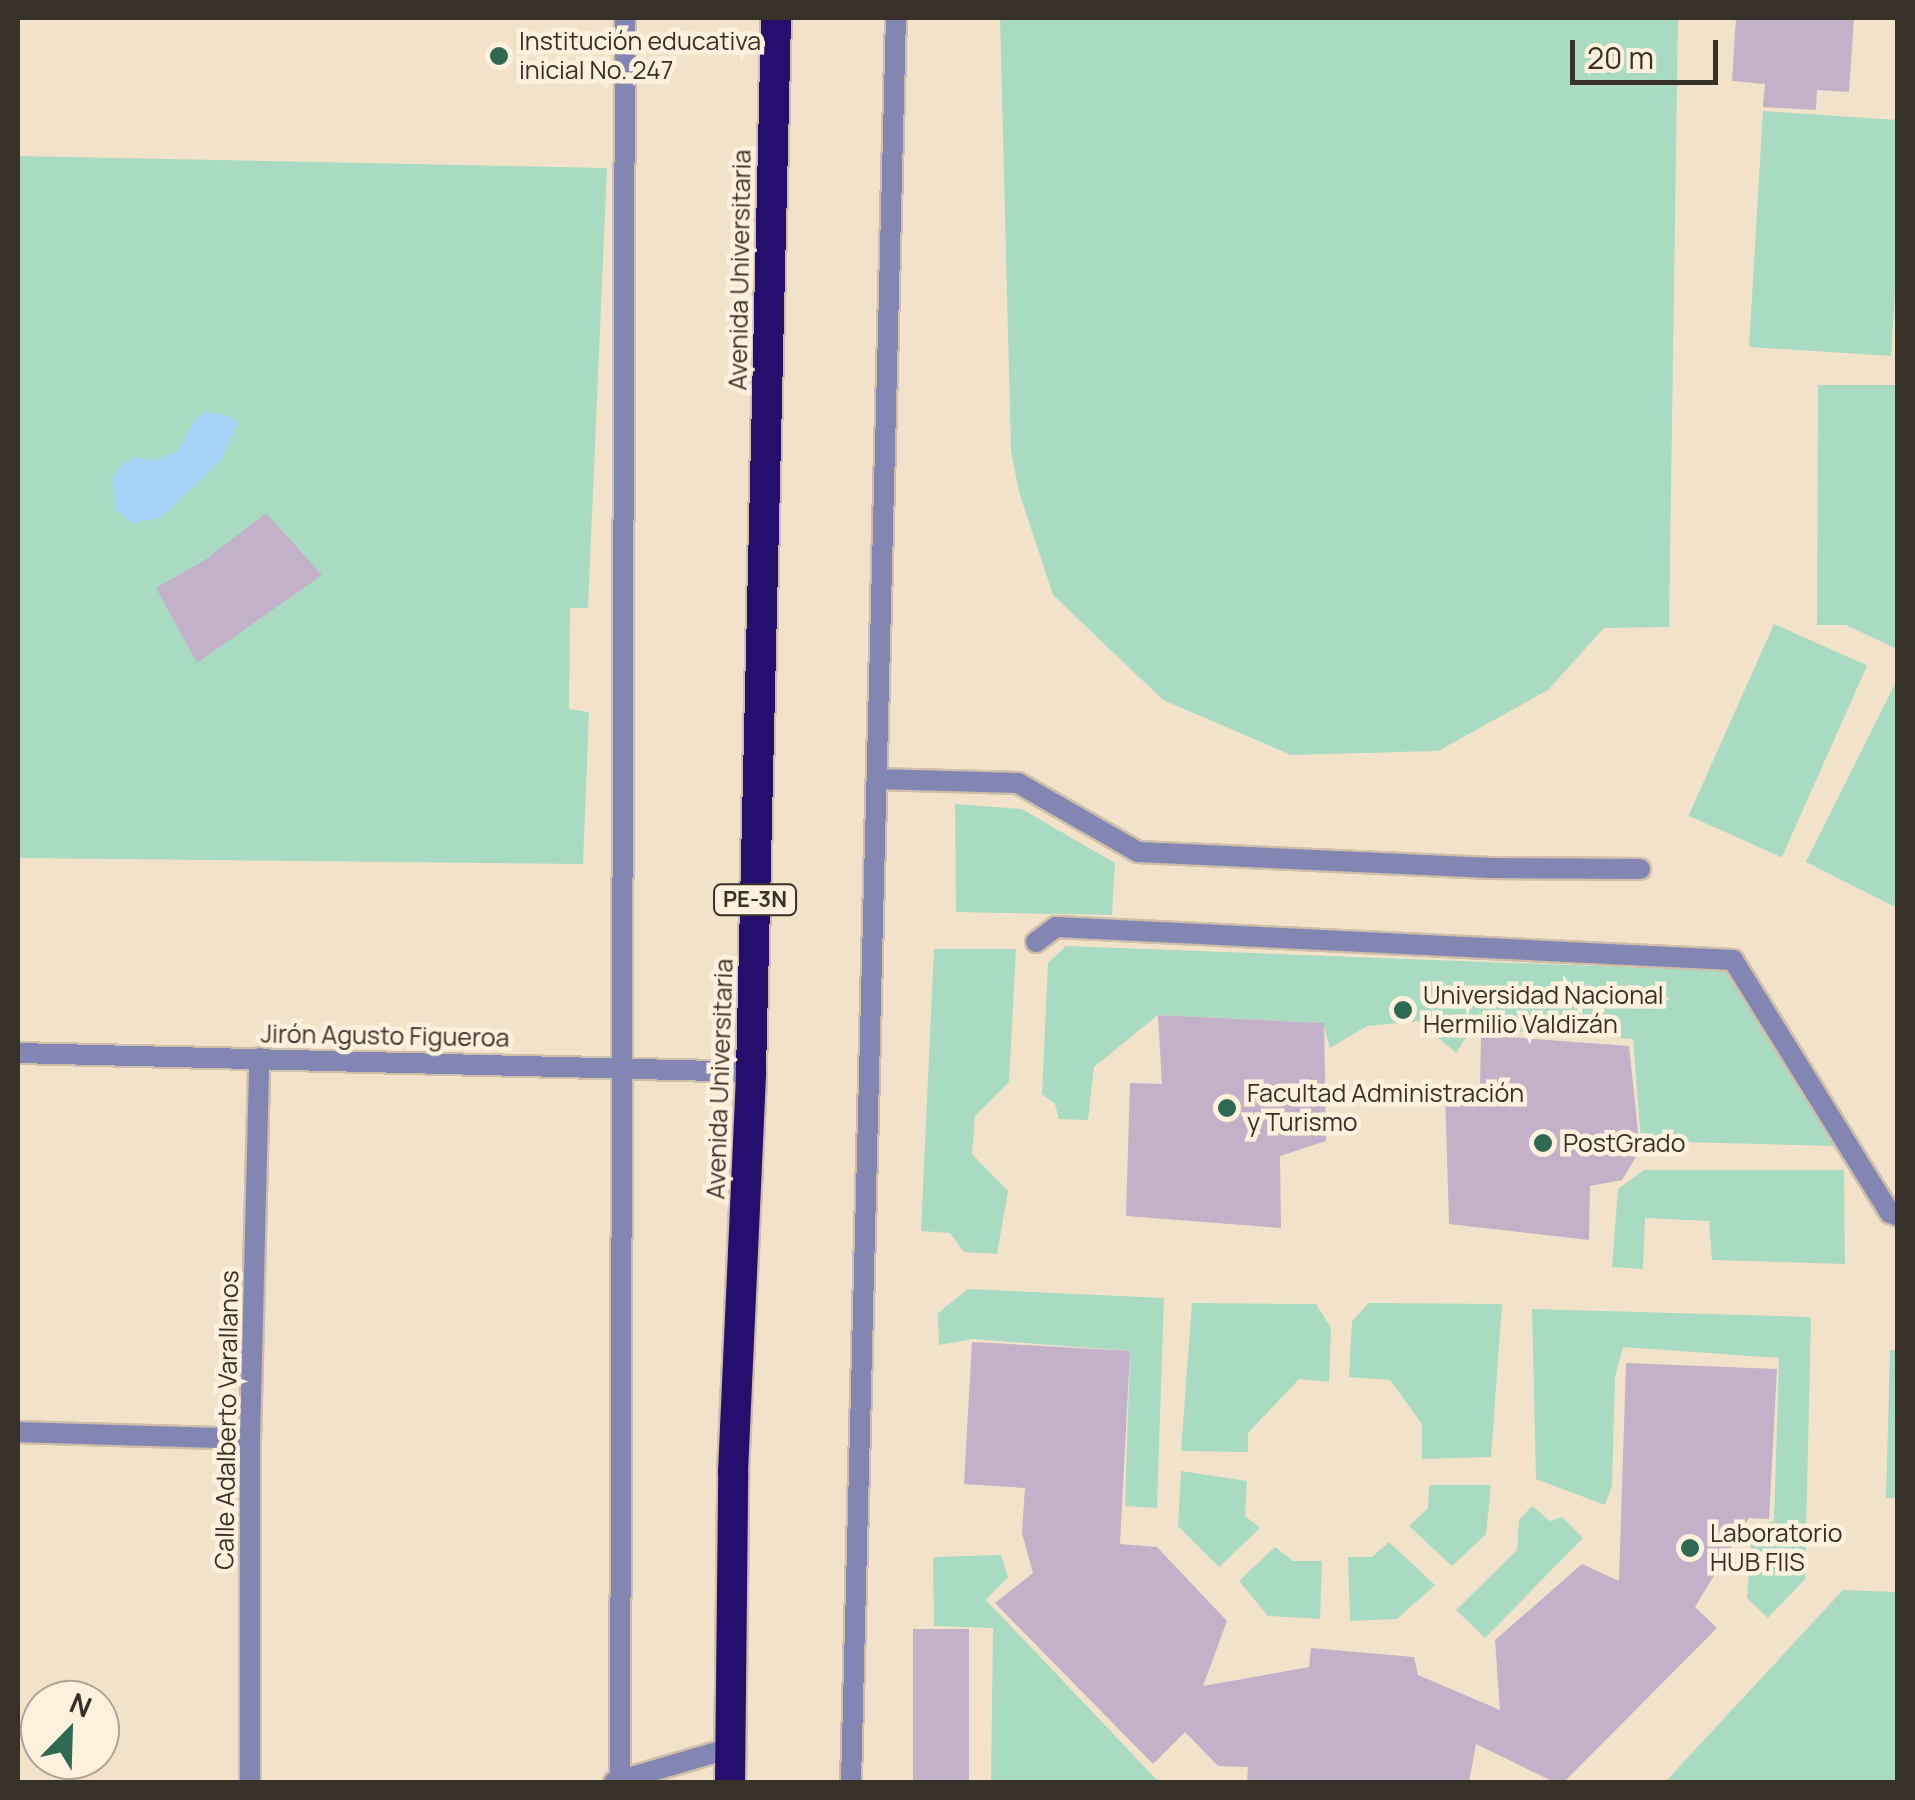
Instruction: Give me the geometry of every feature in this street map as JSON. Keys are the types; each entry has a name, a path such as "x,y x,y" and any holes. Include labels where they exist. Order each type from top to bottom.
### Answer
{"highway":[{"name":"Avenida Universitaria","path":"730,1782 733,1472 751,1072 776,18"}],"street":[{"path":"625,18 618,1782 731,1748"},
{"path":"851,1782 896,18"},
{"path":"878,779 1018,784 1138,852 1491,868 1640,869"},
{"path":"1036,942 1056,927 1733,960 1890,1213 1898,1216"},
{"name":"Jirón Agusto Figueroa","path":"18,1053 751,1072"},
{"name":"Calle Adalberto Varallanos","path":"250,1782 250,1439 260,1058"},
{"path":"18,1432 250,1439"}],"green space":[{"path":"1000,18 1678,18 1669,627 1604,628 1548,690 1438,751 1291,755 1163,700 1053,595 1019,492 1011,451"},
{"path":"1763,111 1897,120 1898,244 1891,356 1749,347"},
{"path":"18,156 607,168 588,608 570,608 569,709 589,712 583,864 18,858"},
{"path":"1818,385 1897,385 1897,649 1846,625 1817,625"},
{"path":"1774,624 1867,665 1782,857 1689,816"},
{"path":"1897,680 1897,908 1806,862"},
{"path":"955,804 1022,809 1115,863 1112,915 956,912"},
{"path":"1066,946 1725,971 1834,1146 1641,1141 1633,1039 1472,1028 1456,1053 1419,1021 1367,1026 1330,1048 1323,1023 1158,1015 1094,1067 1088,1120 1059,1119 1055,1104 1042,1094 1048,963"},
{"path":"934,949 1016,949 1009,1082 975,1116 972,1154 1008,1191 997,1254 964,1252 950,1233 921,1231"},
{"path":"1644,1170 1844,1170 1845,1264 1712,1260 1709,1221 1645,1218 1643,1269 1612,1267 1618,1189"},
{"path":"968,1289 1164,1298 1157,1508 1125,1506 1130,1351 973,1339 939,1345 938,1313"},
{"path":"1192,1303 1316,1304 1331,1328 1329,1382 1299,1379 1248,1433 1248,1452 1181,1451"},
{"path":"1369,1303 1502,1304 1491,1457 1422,1459 1422,1424 1390,1380 1349,1377 1352,1321"},
{"path":"1532,1309 1811,1317 1805,1579 1768,1618 1747,1598 1752,1528 1774,1521 1779,1358 1623,1347 1615,1377 1612,1486 1605,1505 1536,1479"},
{"path":"1890,1350 1897,1350 1897,1498 1886,1498"},
{"path":"1181,1471 1247,1481 1245,1516 1260,1528 1219,1567 1178,1526"},
{"path":"1429,1485 1491,1485 1486,1534 1452,1566 1409,1526 1428,1508"},
{"path":"1532,1506 1550,1521 1562,1517 1583,1538 1485,1638 1456,1610 1517,1550 1519,1520"},
{"path":"1389,1542 1435,1585 1397,1619 1350,1621 1348,1557 1372,1557"},
{"path":"1275,1547 1293,1561 1322,1561 1320,1619 1268,1616 1239,1581"},
{"path":"1001,1555 1008,1577 986,1600 1159,1782 991,1782 993,1628 934,1626 933,1557"},
{"path":"1843,1590 1897,1592 1897,1782 1665,1782"}],"water":[{"path":"205,412 226,415 238,422 221,460 160,518 133,523 116,510 112,479 122,465 135,457 155,461 179,450 194,421"}],"building":[{"path":"1736,18 1854,18 1849,92 1817,90 1816,110 1763,107 1765,84 1732,81"},
{"path":"266,513 322,575 197,663 156,588 205,560"},
{"name":"Facultad Administración y Turismo","path":"1158,1015 1324,1023 1326,1141 1280,1156 1281,1228 1126,1216 1130,1083 1162,1084"},
{"name":"PostGrado","path":"1481,1035 1629,1046 1640,1150 1622,1180 1590,1186 1589,1240 1449,1224 1445,1090 1480,1087"},
{"path":"972,1342 1130,1351 1120,1544 1157,1547 1227,1621 1203,1686 1309,1667 1311,1648 1414,1657 1418,1675 1500,1710 1495,1640 1582,1564 1619,1581 1626,1363 1777,1369 1769,1519 1749,1518 1695,1607 1717,1628 1564,1782 1554,1782 1476,1744 1469,1782 1247,1782 1248,1767 1218,1766 1185,1732 1153,1764 995,1603 1033,1573 1022,1533 1025,1488 964,1484"},
{"path":"913,1629 969,1629 969,1782 913,1782"}],"place":[{"name":"Institución educativa inicial No. 247","path":"499,56"},
{"name":"Universidad Nacional Hermilio Valdizán","path":"1403,1010"},
{"name":"Facultad Administración y Turismo","path":"1227,1108"},
{"name":"PostGrado","path":"1543,1143"},
{"name":"Laboratorio HUB FIIS","path":"1690,1548"}]}
